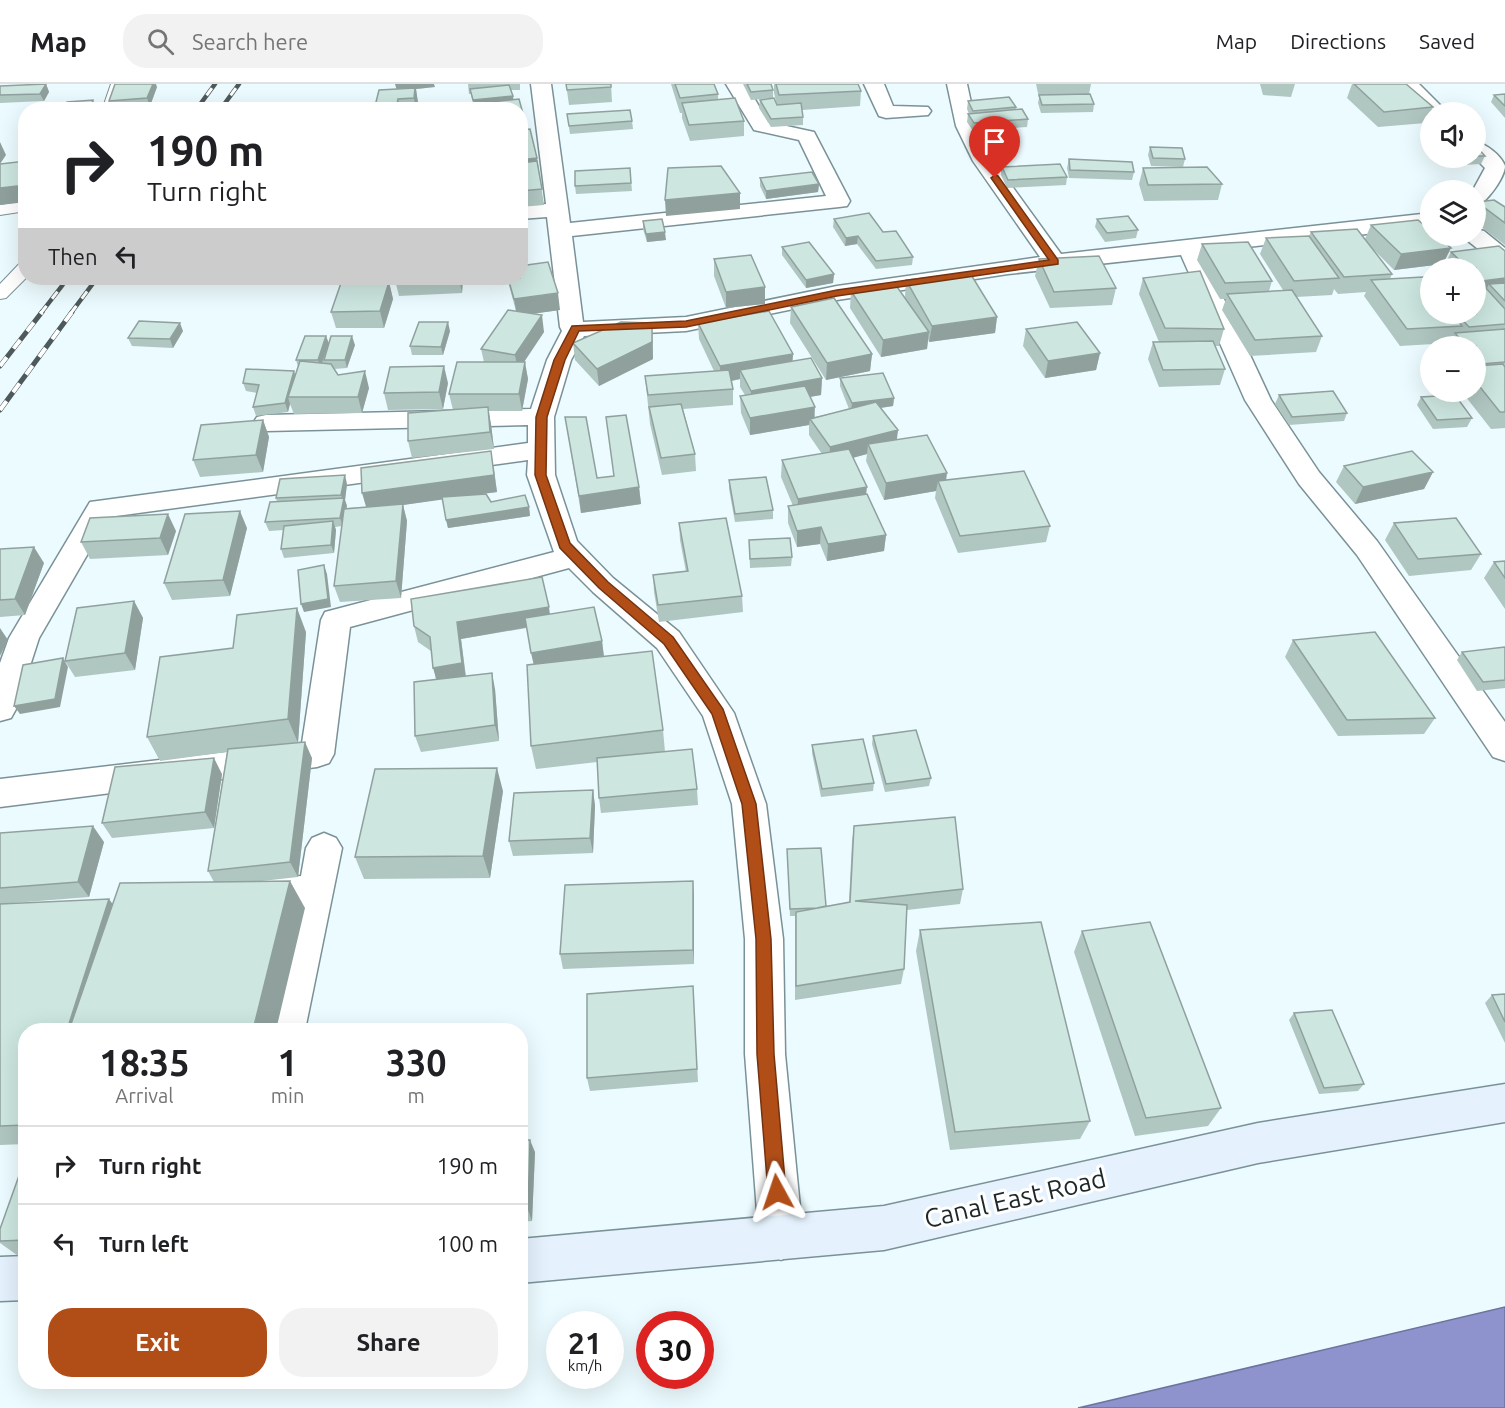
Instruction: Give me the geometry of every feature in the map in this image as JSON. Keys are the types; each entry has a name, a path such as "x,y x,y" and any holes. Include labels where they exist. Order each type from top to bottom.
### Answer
{"main road":[{"name":"Canal East Road","path":"528,1260 884,1228 1257,1143 1505,1102"},
{"path":"0,1279 18,1278"}],"street":[{"path":"541,84 572,327 576,328 686,324 837,293 930,278 1420,221"},
{"path":"528,215 558,221 839,201 807,136 761,126 736,84"},
{"path":"874,84 886,112 921,111"},
{"path":"957,84 966,126 983,161 1055,262"},
{"path":"1408,84 1427,102"},
{"path":"1486,155 1499,164 1486,188"},
{"path":"1486,244 1505,259"},
{"path":"1189,248 1258,400 1308,478 1367,548 1505,748"},
{"path":"576,328 560,360 541,417 541,475 564,545 603,585 668,640 718,713 749,804 764,939 765,1054 781,1238"},
{"path":"266,423 541,417"},
{"path":"0,709 24,638 100,509 542,450"},
{"path":"0,793 317,754 336,620 575,556"},
{"path":"288,1023 318,890 324,848"},
{"path":"223,897 318,890"}],"lane":[{"path":"112,102 118,84"},
{"path":"0,210 18,207"},
{"path":"0,294 18,275"}],"water":[{"path":"1505,1307 1505,1408 1078,1408"}],"building":[{"path":"46,84 40,94 0,95 0,86"},
{"path":"115,84 153,84 147,98 109,101"},
{"path":"566,84 611,84 611,87 567,90"},
{"path":"675,84 714,84 718,94 680,98"},
{"path":"747,84 771,84 773,90 751,92"},
{"path":"776,84 858,84 861,91 779,95"},
{"path":"1354,84 1406,84 1427,102 1420,102 1420,108 1384,112"},
{"path":"509,85 513,96 473,100 470,89"},
{"path":"415,88 414,98 398,99 397,102 376,102 379,90"},
{"path":"1090,94 1094,104 1042,105 1039,95"},
{"path":"1505,94 1505,106 1494,95"},
{"path":"1009,97 1016,107 973,111 968,101"},
{"path":"735,98 744,121 689,125 682,103"},
{"path":"774,98 777,105 801,103 803,117 771,119 760,100"},
{"path":"519,99 520,102 491,102"},
{"path":"93,100 92,102 67,102"},
{"path":"1022,109 1028,119 974,123 968,114"},
{"path":"630,110 632,121 569,126 567,114"},
{"path":"528,129 530,129 537,158 528,159"},
{"path":"1150,147 1182,148 1185,159 1153,158"},
{"path":"1069,159 1132,162 1134,172 1070,170"},
{"path":"537,161 542,189 528,190 528,162"},
{"path":"18,162 18,186 0,188 0,164"},
{"path":"1060,164 1067,177 1008,180 1002,167"},
{"path":"721,166 740,193 665,200 668,168"},
{"path":"1207,167 1222,184 1148,185 1143,168"},
{"path":"630,168 631,183 575,186 575,171"},
{"path":"812,172 819,184 766,191 760,178"},
{"path":"1494,200 1505,207 1505,223 1486,209 1486,201"},
{"path":"869,213 883,232 896,231 913,257 876,261 858,236 846,238 834,219"},
{"path":"1128,216 1138,230 1107,233 1097,219"},
{"path":"662,219 665,232 646,234 643,221"},
{"path":"1418,220 1420,222 1420,246 1449,246 1451,248 1401,254 1371,225"},
{"path":"1357,229 1392,274 1344,277 1311,232"},
{"path":"1309,236 1339,278 1294,281 1266,238"},
{"path":"809,242 834,274 806,280 782,247"},
{"path":"1248,242 1272,281 1225,283 1202,244"},
{"path":"1499,246 1505,251 1505,278 1486,280 1486,258 1457,258 1451,252"},
{"path":"751,255 765,287 726,292 714,259"},
{"path":"1099,256 1116,288 1054,292 1039,259"},
{"path":"548,262 558,293 514,299 510,285 528,285 528,265"},
{"path":"1200,271 1224,329 1165,328 1143,278"},
{"path":"970,273 997,317 932,326 906,280"},
{"path":"1420,277 1420,324 1460,324 1462,326 1407,329 1371,280"},
{"path":"1505,283 1505,301 1489,284"},
{"path":"895,284 929,332 883,340 851,291"},
{"path":"340,285 388,285 380,311 331,312"},
{"path":"1486,288 1505,309 1505,324 1469,327 1466,324 1486,324"},
{"path":"1292,290 1322,336 1255,340 1227,294"},
{"path":"834,298 872,354 827,363 791,307"},
{"path":"508,310 542,315 515,355 481,349"},
{"path":"769,311 793,354 720,366 698,323"},
{"path":"139,321 180,323 170,339 128,338"},
{"path":"419,322 448,322 441,347 410,346"},
{"path":"621,322 652,323 652,342 597,369 573,343"},
{"path":"1077,322 1100,353 1048,361 1026,329"},
{"path":"1505,329 1505,362 1486,364 1486,336 1458,336 1455,333"},
{"path":"305,336 326,336 318,360 296,360"},
{"path":"331,336 352,336 345,360 324,360"},
{"path":"1213,341 1225,369 1163,370 1153,342"},
{"path":"811,358 822,378 751,391 740,370"},
{"path":"300,361 331,364 338,375 365,371 358,397 288,397"},
{"path":"457,362 525,362 519,394 449,394"},
{"path":"1503,364 1505,367 1505,412 1500,412 1486,394 1486,365"},
{"path":"444,366 439,392 384,393 390,367"},
{"path":"246,369 294,371 285,403 253,407 259,385 243,383"},
{"path":"729,370 733,389 648,395 645,376"},
{"path":"883,373 894,398 852,403 840,378"},
{"path":"805,386 815,407 750,418 740,396"},
{"path":"1333,391 1347,413 1292,417 1279,395"},
{"path":"876,402 898,430 830,447 810,419"},
{"path":"1424,402 1460,402 1472,418 1437,420"},
{"path":"681,404 695,454 661,458 649,407"},
{"path":"488,407 490,432 408,441 408,413"},
{"path":"626,415 639,487 579,496 565,417 586,417 597,478 614,476 606,417"},
{"path":"263,420 256,455 193,460 201,425"},
{"path":"927,435 947,473 886,483 868,444"},
{"path":"849,449 867,487 798,499 782,460"},
{"path":"491,451 494,475 362,493 361,468"},
{"path":"1412,451 1433,472 1363,487 1344,466"},
{"path":"1024,471 1050,526 960,536 938,481"},
{"path":"345,475 341,495 276,498 280,479"},
{"path":"766,477 773,510 735,514 729,480"},
{"path":"486,494 491,502 525,495 529,507 446,520 442,497"},
{"path":"867,494 886,535 828,544 821,527 797,531 788,506"},
{"path":"344,498 340,518 265,522 270,502"},
{"path":"403,504 396,581 334,586 344,509"},
{"path":"240,511 223,580 164,583 185,514"},
{"path":"168,514 160,538 81,542 90,518"},
{"path":"726,518 742,596 658,605 653,575 688,571 679,523"},
{"path":"1456,518 1481,554 1418,559 1394,523"},
{"path":"333,521 331,545 281,549 284,526"},
{"path":"790,538 792,557 750,559 749,540"},
{"path":"34,547 15,599 0,600 0,549"},
{"path":"1505,561 1505,578 1494,562"},
{"path":"324,565 328,599 301,604 298,570"},
{"path":"542,577 549,607 457,622 462,663 433,668 430,637 414,626 411,599"},
{"path":"134,601 125,653 65,661 77,608"},
{"path":"594,607 602,641 531,653 525,618"},
{"path":"297,608 288,719 147,737 160,657 233,648 237,615"},
{"path":"1375,632 1435,718 1347,720 1293,640"},
{"path":"1505,647 1505,680 1483,682 1462,652"},
{"path":"652,651 663,730 531,746 527,665"},
{"path":"63,658 55,699 14,706 23,665"},
{"path":"492,673 495,725 415,736 414,682"},
{"path":"916,730 931,778 886,784 873,736"},
{"path":"863,739 874,783 822,789 812,745"},
{"path":"305,742 290,862 208,871 228,749"},
{"path":"692,749 697,789 599,798 597,758"},
{"path":"214,758 205,812 102,823 115,767"},
{"path":"497,768 483,856 355,857 375,769"},
{"path":"593,790 590,838 509,841 514,793"},
{"path":"955,817 963,889 855,901 907,905 904,969 796,986 796,912 850,902 854,826"},
{"path":"93,826 78,882 0,888 0,833"},
{"path":"821,848 826,906 790,909 787,849"},
{"path":"290,881 255,1023 71,1023 120,883"},
{"path":"693,881 693,950 560,954 565,885"},
{"path":"109,899 69,1023 18,1023 18,1125 0,1126 0,904"},
{"path":"1041,922 1090,1121 955,1132 920,930"},
{"path":"1150,922 1221,1108 1146,1118 1082,931"},
{"path":"693,986 697,1069 587,1078 587,994"},
{"path":"1505,994 1505,1022 1492,995"},
{"path":"1332,1010 1364,1084 1324,1088 1294,1013"},
{"path":"528,1140 530,1140 528,1210"},
{"path":"18,1178 18,1240 0,1241 0,1229"}],"railway":[{"path":"202,102 215,84"},
{"path":"226,102 239,84"},
{"path":"41,313 63,285"},
{"path":"71,313 92,285"},
{"path":"0,366 42,312"},
{"path":"0,410 72,312"}],"route":[{"path":"777,1192 765,1054 764,939 749,804 718,713 668,640 603,585 564,545 541,475 541,417 560,360 576,328 694,323 837,293 919,279 1055,262 995,178"}]}
